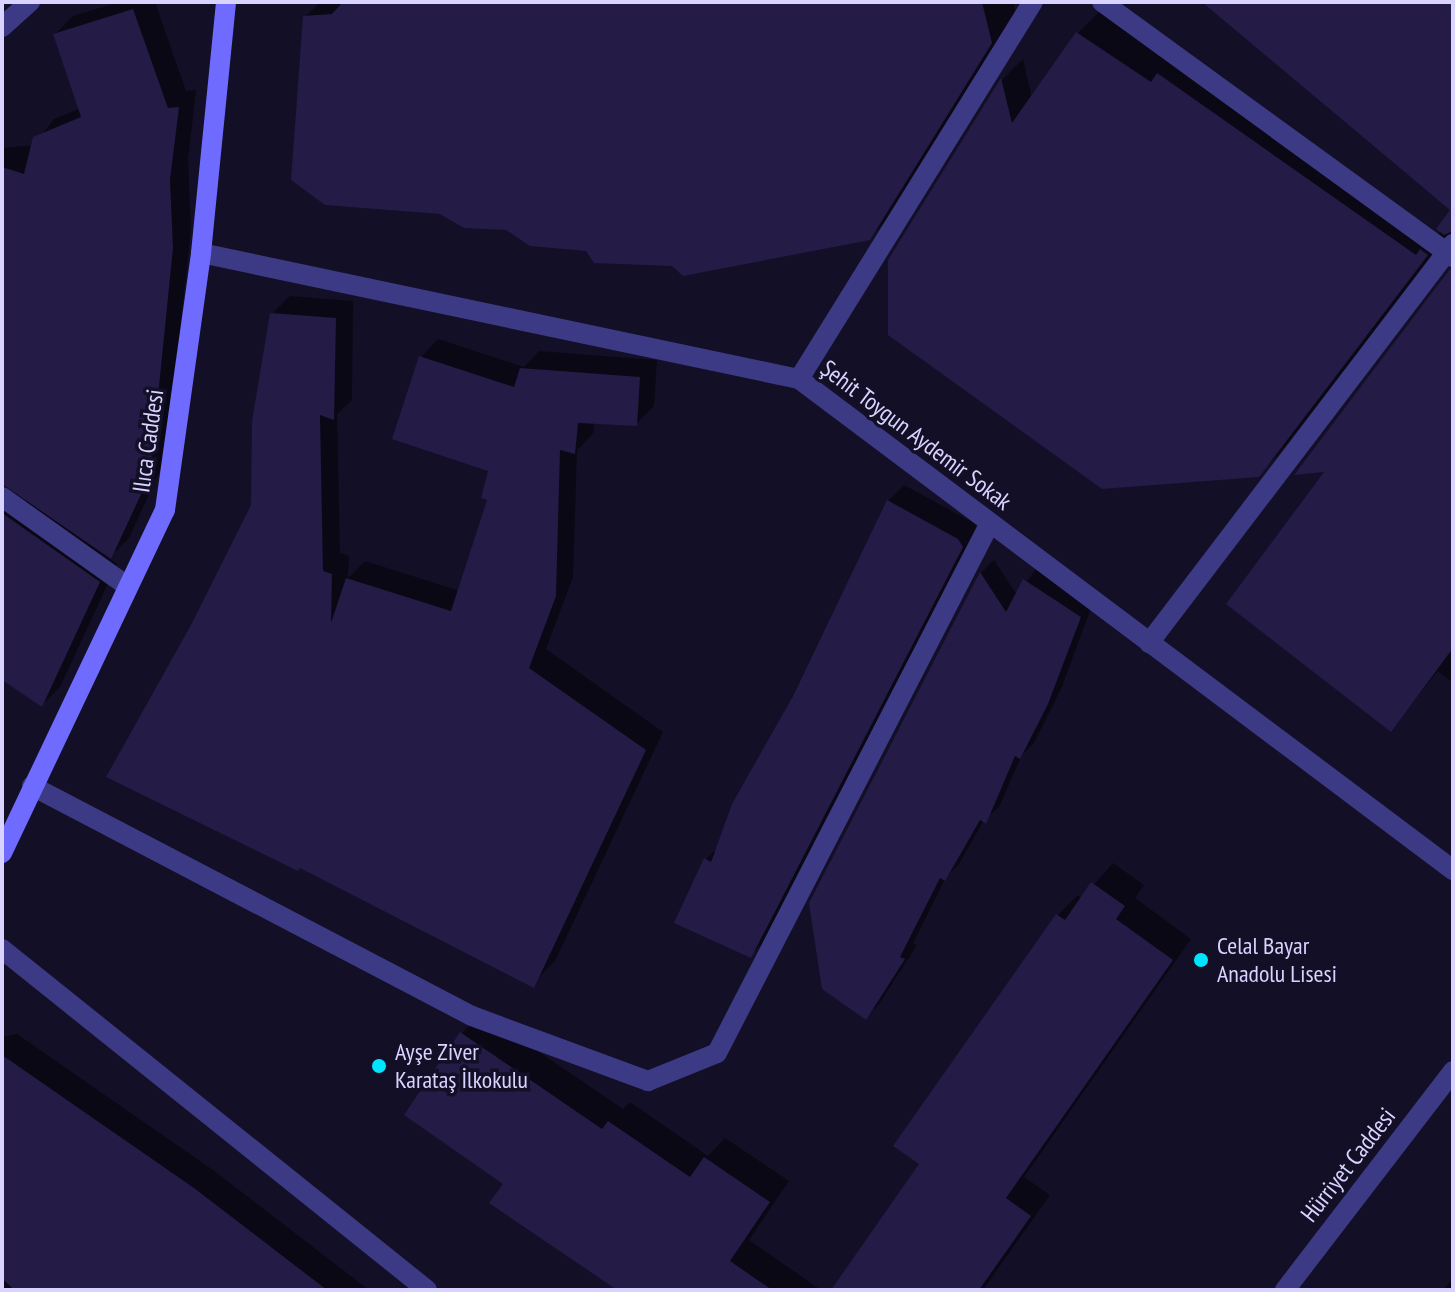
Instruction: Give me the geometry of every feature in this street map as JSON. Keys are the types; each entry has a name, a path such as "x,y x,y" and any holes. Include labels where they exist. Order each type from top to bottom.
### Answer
{"street":[{"path":"2,27 30,2"},
{"name":"Ilıca Caddesi","path":"4,845 126,585 165,510 201,253 226,2"},
{"path":"799,379 1033,2"},
{"path":"1102,2 1451,251 1149,643"},
{"name":"Şehit Toygun Aydemir Sokak","path":"201,253 799,379 1453,870"},
{"path":"2,497 126,585"},
{"path":"32,786 472,1016 648,1081 717,1053 990,523"},
{"path":"2,949 427,1290"},
{"name":"Hürriyet Caddesi","path":"1285,1290 1453,1071"}],"building":[{"path":"343,2 982,2 992,43 870,240 683,276 672,266 594,263 586,251 530,246 506,230 464,228 440,214 325,205 291,180 303,16 332,14"},
{"path":"1202,2 1453,2 1453,231 1444,235 1436,229 1450,210"},
{"path":"133,9 168,108 179,107 170,180 173,248 150,475 111,559 2,484 2,167 24,174 33,137 81,117 53,34"},
{"path":"1076,32 1151,82 1157,73 1416,255 1420,249 1428,255 1259,477 1102,489 888,335 888,260 1001,78 1012,123"},
{"path":"1450,269 1453,270 1453,648 1391,732 1226,604 1324,472 1294,475"},
{"path":"270,313 336,318 334,420 320,415 323,571 332,574 331,623 346,578 451,611 487,500 481,498 488,471 392,439 419,356 514,387 520,368 640,377 637,426 578,423 575,454 560,450 556,596 529,668 646,750 534,988 300,868 298,871 106,777 191,625 251,505 252,421"},
{"path":"887,500 958,539 963,547 751,958 674,923 704,858 711,862 732,804 793,696"},
{"path":"2,513 100,582 42,707 2,680"},
{"path":"980,572 1006,612 1023,579 1081,617 1048,704 1020,759 1015,756 986,824 980,820 945,881 940,878 900,957 905,959 866,1020 822,989 809,903"},
{"path":"1091,882 1125,906 1116,919 1173,960 1006,1198 1031,1216 979,1290 831,1290 919,1164 893,1146 1056,914 1065,920"},
{"path":"460,1032 602,1129 608,1121 690,1177 704,1157 770,1202 730,1261 772,1290 617,1290 489,1203 503,1184 404,1115"},
{"path":"2,1055 194,1188 327,1290 14,1290 2,1278"}],"place":[{"name":"Celal Bayar Anadolu Lisesi","path":"1201,960"},
{"name":"Ayşe Ziver Karataş İlkokulu","path":"379,1066"}]}
